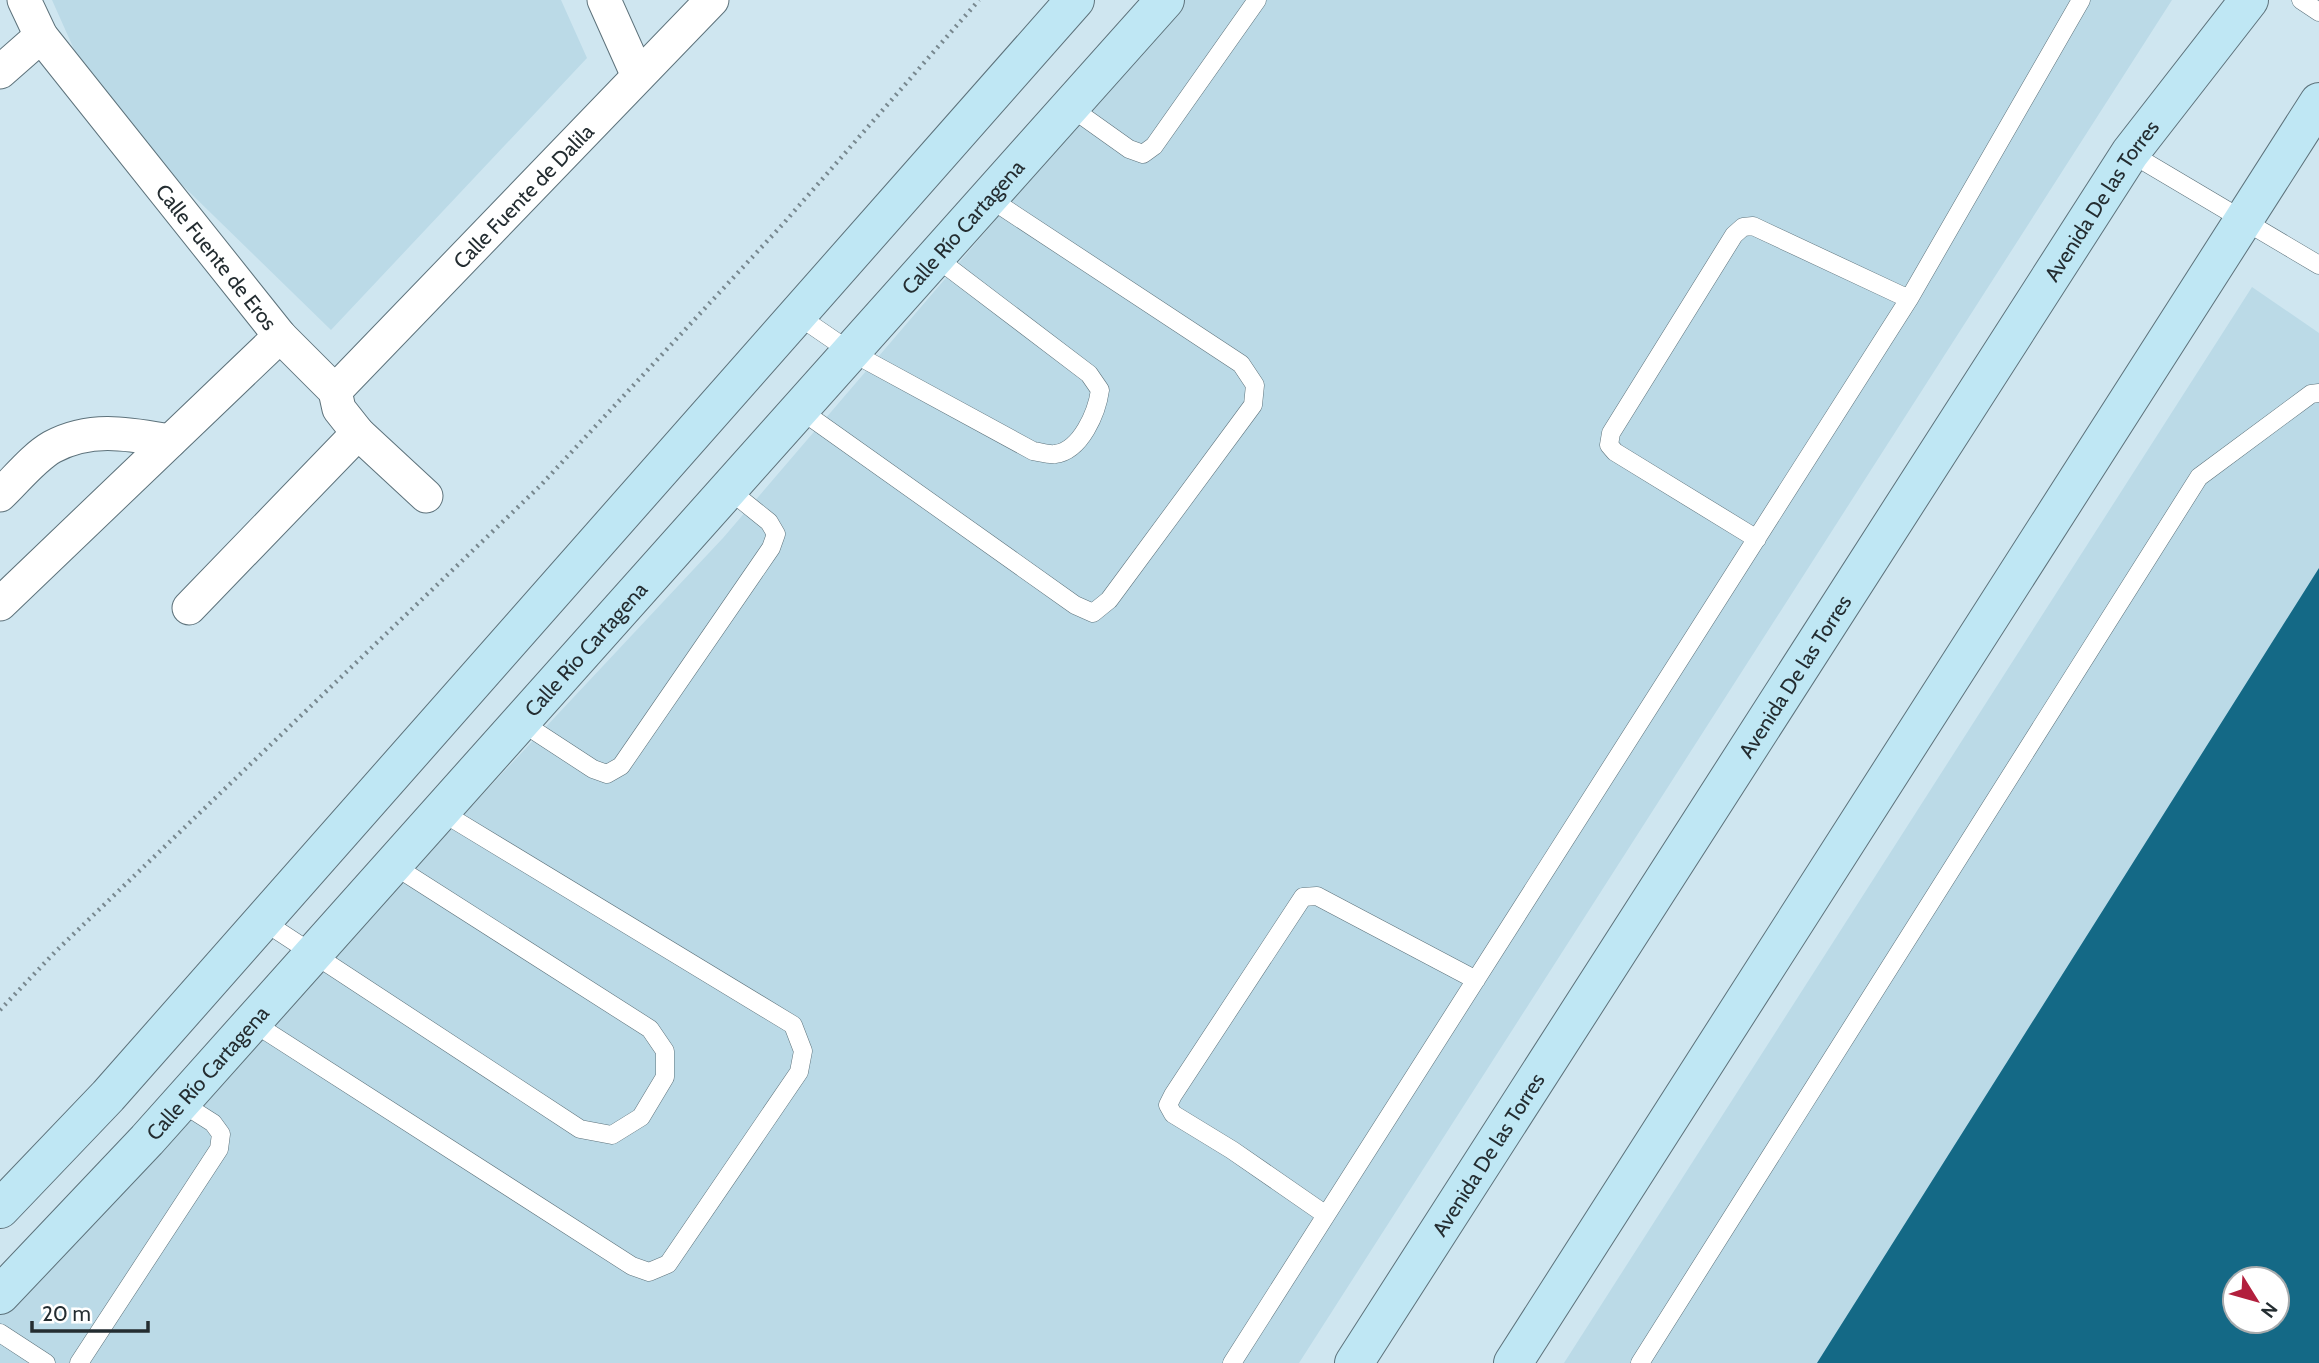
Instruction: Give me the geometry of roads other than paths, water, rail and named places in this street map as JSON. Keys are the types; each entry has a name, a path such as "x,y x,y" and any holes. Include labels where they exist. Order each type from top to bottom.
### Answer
{"main road":[{"path":"0,1209 108,1096 1075,0"},
{"name":"Calle Río Cartagena","path":"0,1295 180,1102 1165,0"},
{"name":"Avenida De las Torres","path":"1354,1363 2130,153 2249,0"},
{"path":"1513,1363 2319,102"}],"street":[{"name":"Calle Fuente de Eros","path":"24,0 41,36 280,336 335,391 339,409 358,433 426,496"},
{"path":"604,0 638,76"},
{"name":"Calle Fuente de Dalila","path":"335,391 712,0"},
{"path":"0,72 41,36"},
{"path":"0,604 280,336"},
{"path":"0,495 51,448 79,437 112,431 170,441"},
{"path":"189,608 358,433"}],"lane":[{"path":"1070,107 1129,149 1143,154 1154,146 1257,0"},
{"path":"1232,1363 1909,299 2081,0"},
{"path":"2301,0 2319,12"},
{"path":"2130,153 2242,222 2319,265"},
{"path":"799,409 1075,605 1093,613 1109,600 1253,405 1255,385 1241,364 989,198"},
{"path":"1757,540 1615,452 1609,445 1611,433 1734,235 1743,227 1753,226 1909,299"},
{"path":"797,314 851,352 1033,452 1056,454 1072,447 1097,410 1100,390 1089,374 935,257"},
{"path":"1640,1363 2199,477 2311,394 2319,393"},
{"path":"521,722 593,769 607,774 621,766 771,548 776,534 769,522 728,489"},
{"path":"252,1021 632,1266 649,1272 668,1264 799,1072 803,1051 793,1025 440,811"},
{"path":"263,921 580,1129 612,1135 641,1117 665,1077 665,1051 650,1029 393,865"},
{"path":"1326,1214 1232,1150 1173,1114 1168,1105 1173,1095 1303,897 1317,896 1476,980"},
{"path":"79,1363 219,1149 221,1134 213,1123 180,1102"},
{"path":"0,1333 46,1363"}]}
